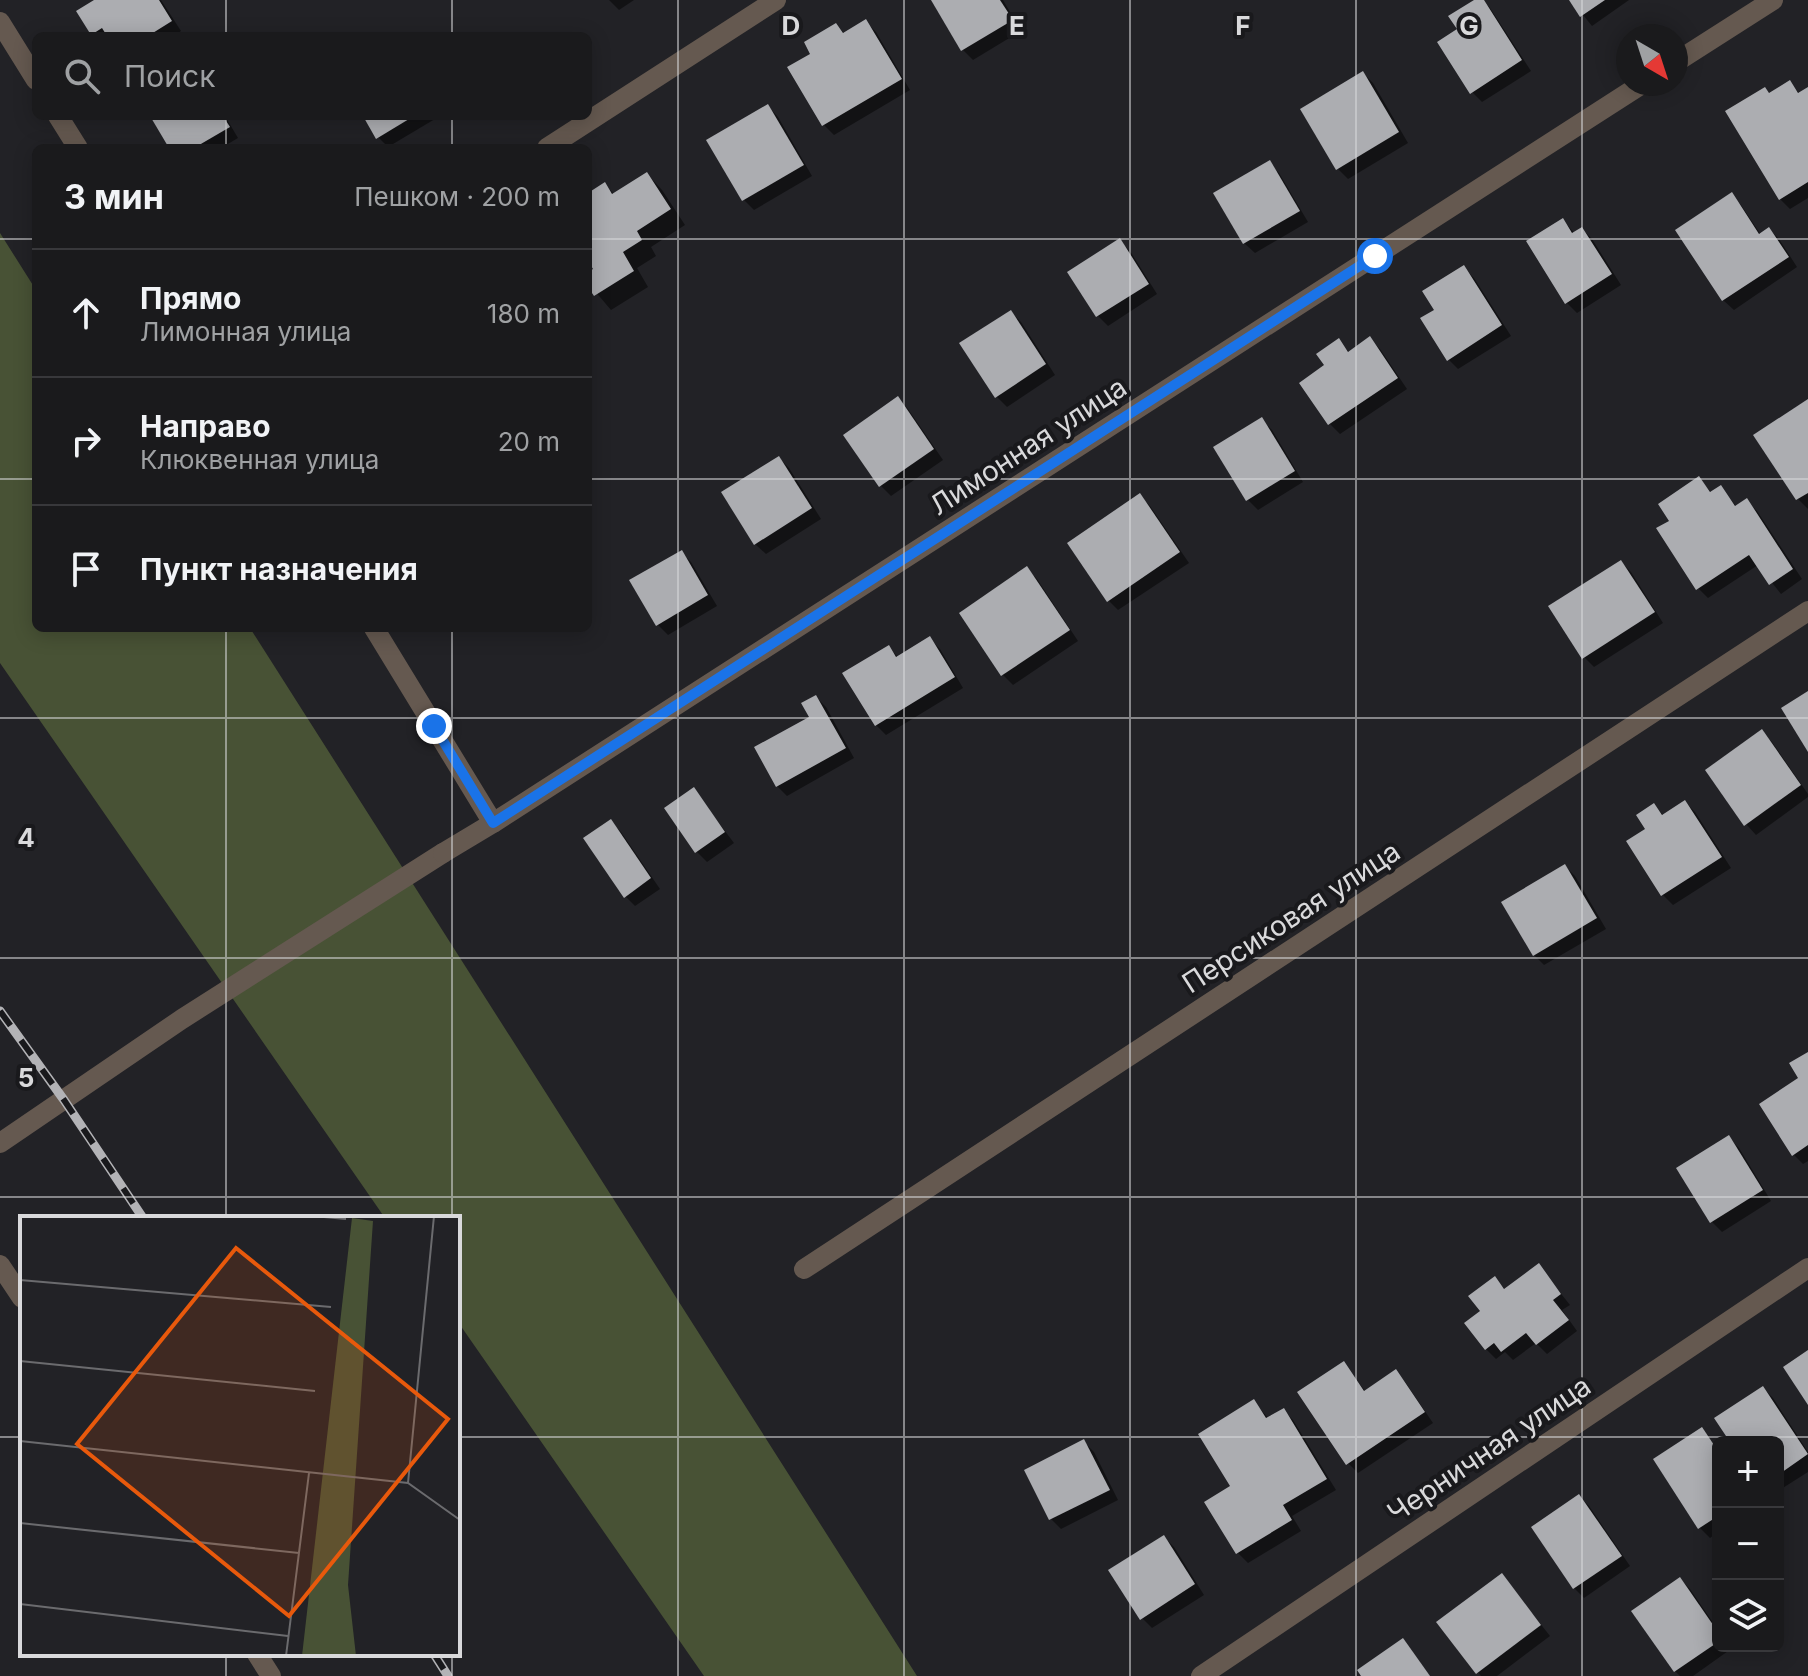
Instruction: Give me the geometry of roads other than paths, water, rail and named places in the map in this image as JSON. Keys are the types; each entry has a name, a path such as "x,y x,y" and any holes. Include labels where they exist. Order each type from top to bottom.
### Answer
{"street":[{"path":"592,119 776,0"},
{"path":"1688,54 1773,0"},
{"path":"0,22 32,74"},
{"name":"Лимонная улица","path":"0,1143 182,1019 493,823 1623,96"},
{"path":"60,120 76,144"},
{"path":"553,144 590,120"},
{"name":"Персиковая улица","path":"804,1269 1808,611"},
{"path":"376,632 493,823"},
{"path":"0,1265 20,1295"},
{"name":"Черничная улица","path":"1201,1676 1808,1268"},
{"path":"258,1656 271,1676"}],"railway":[{"path":"0,1011 142,1216"},
{"path":"435,1656 448,1676"}]}
